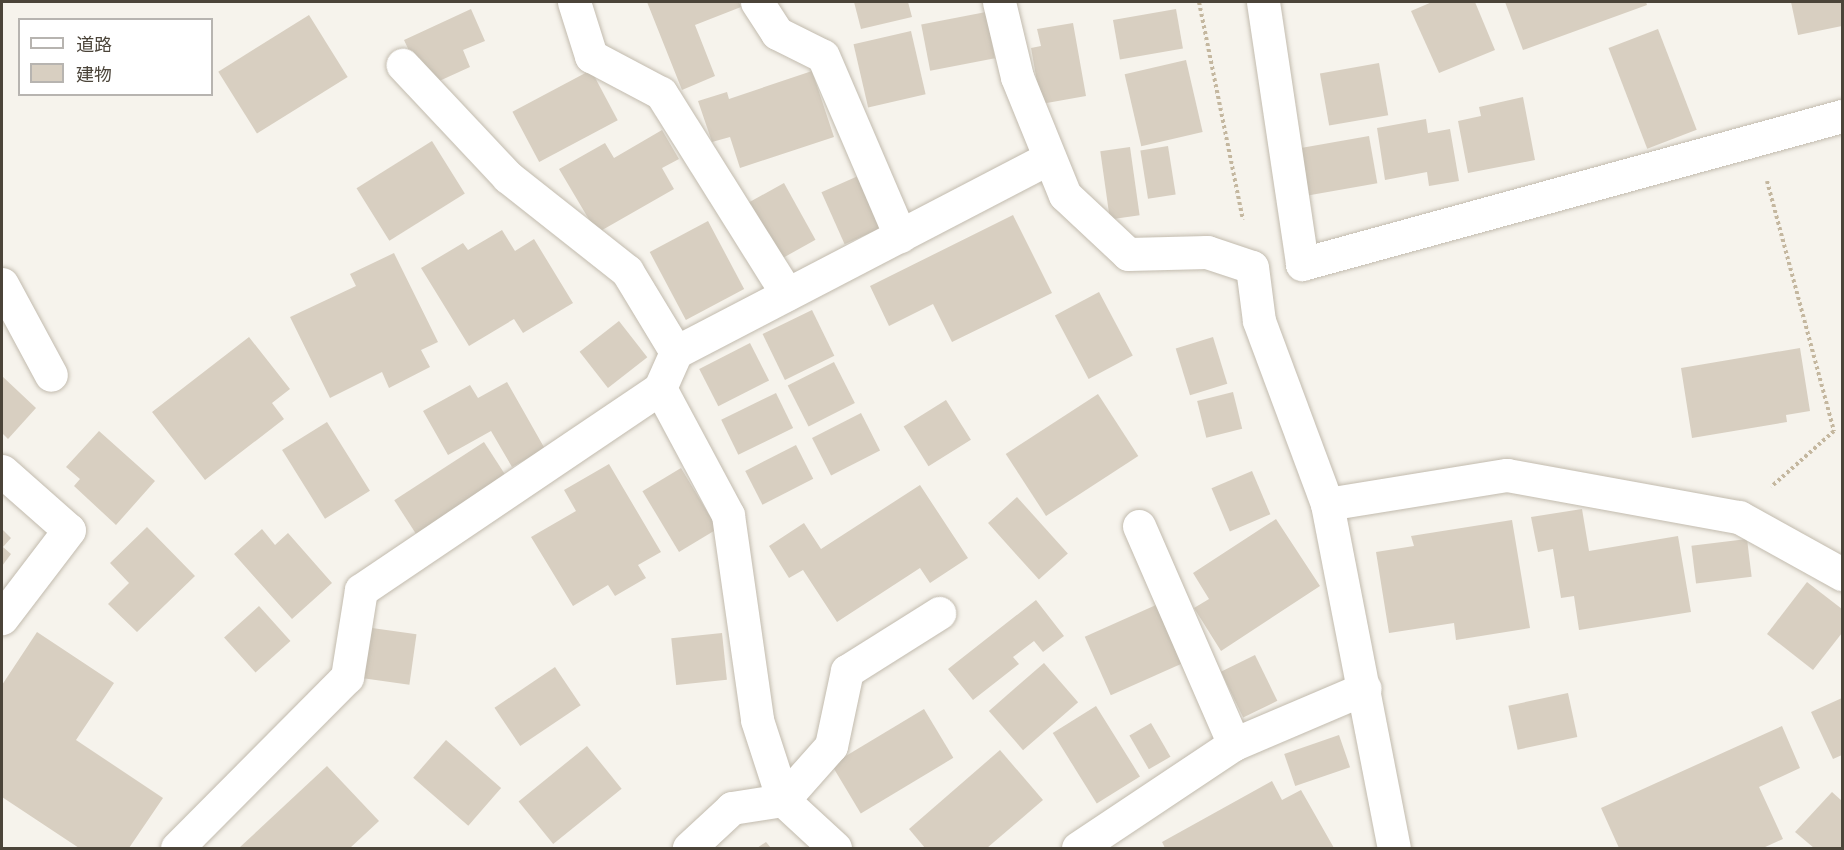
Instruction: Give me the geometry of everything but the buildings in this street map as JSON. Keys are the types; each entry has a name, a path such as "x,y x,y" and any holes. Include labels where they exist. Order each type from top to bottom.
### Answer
{"street":[{"path":"574,2 591,56 661,93 787,294"},
{"path":"757,2 777,33 823,56 900,236"},
{"path":"999,2 1017,78 1046,159 1065,195 1128,254 1208,252 1252,267 1302,264 1842,116"},
{"path":"1263,2 1302,264"},
{"path":"403,65 508,177 627,271 676,352"},
{"path":"177,849 347,677 362,590 660,388 676,352 1046,159"},
{"path":"1252,267 1259,321 1326,504 1365,687 1394,849"},
{"path":"2,284 51,375"},
{"path":"660,388 728,515 757,720 783,800 835,849"},
{"path":"2,471 69,530 2,618"},
{"path":"1326,504 1507,475 1739,517 1842,574"},
{"path":"1139,526 1234,744"},
{"path":"688,849 732,808 783,800 831,746 847,671 939,613"},
{"path":"1078,849 1234,744 1365,687"}],"path":[{"path":"1199,2 1252,267"},
{"path":"1756,139 1834,431 1765,493"}]}
